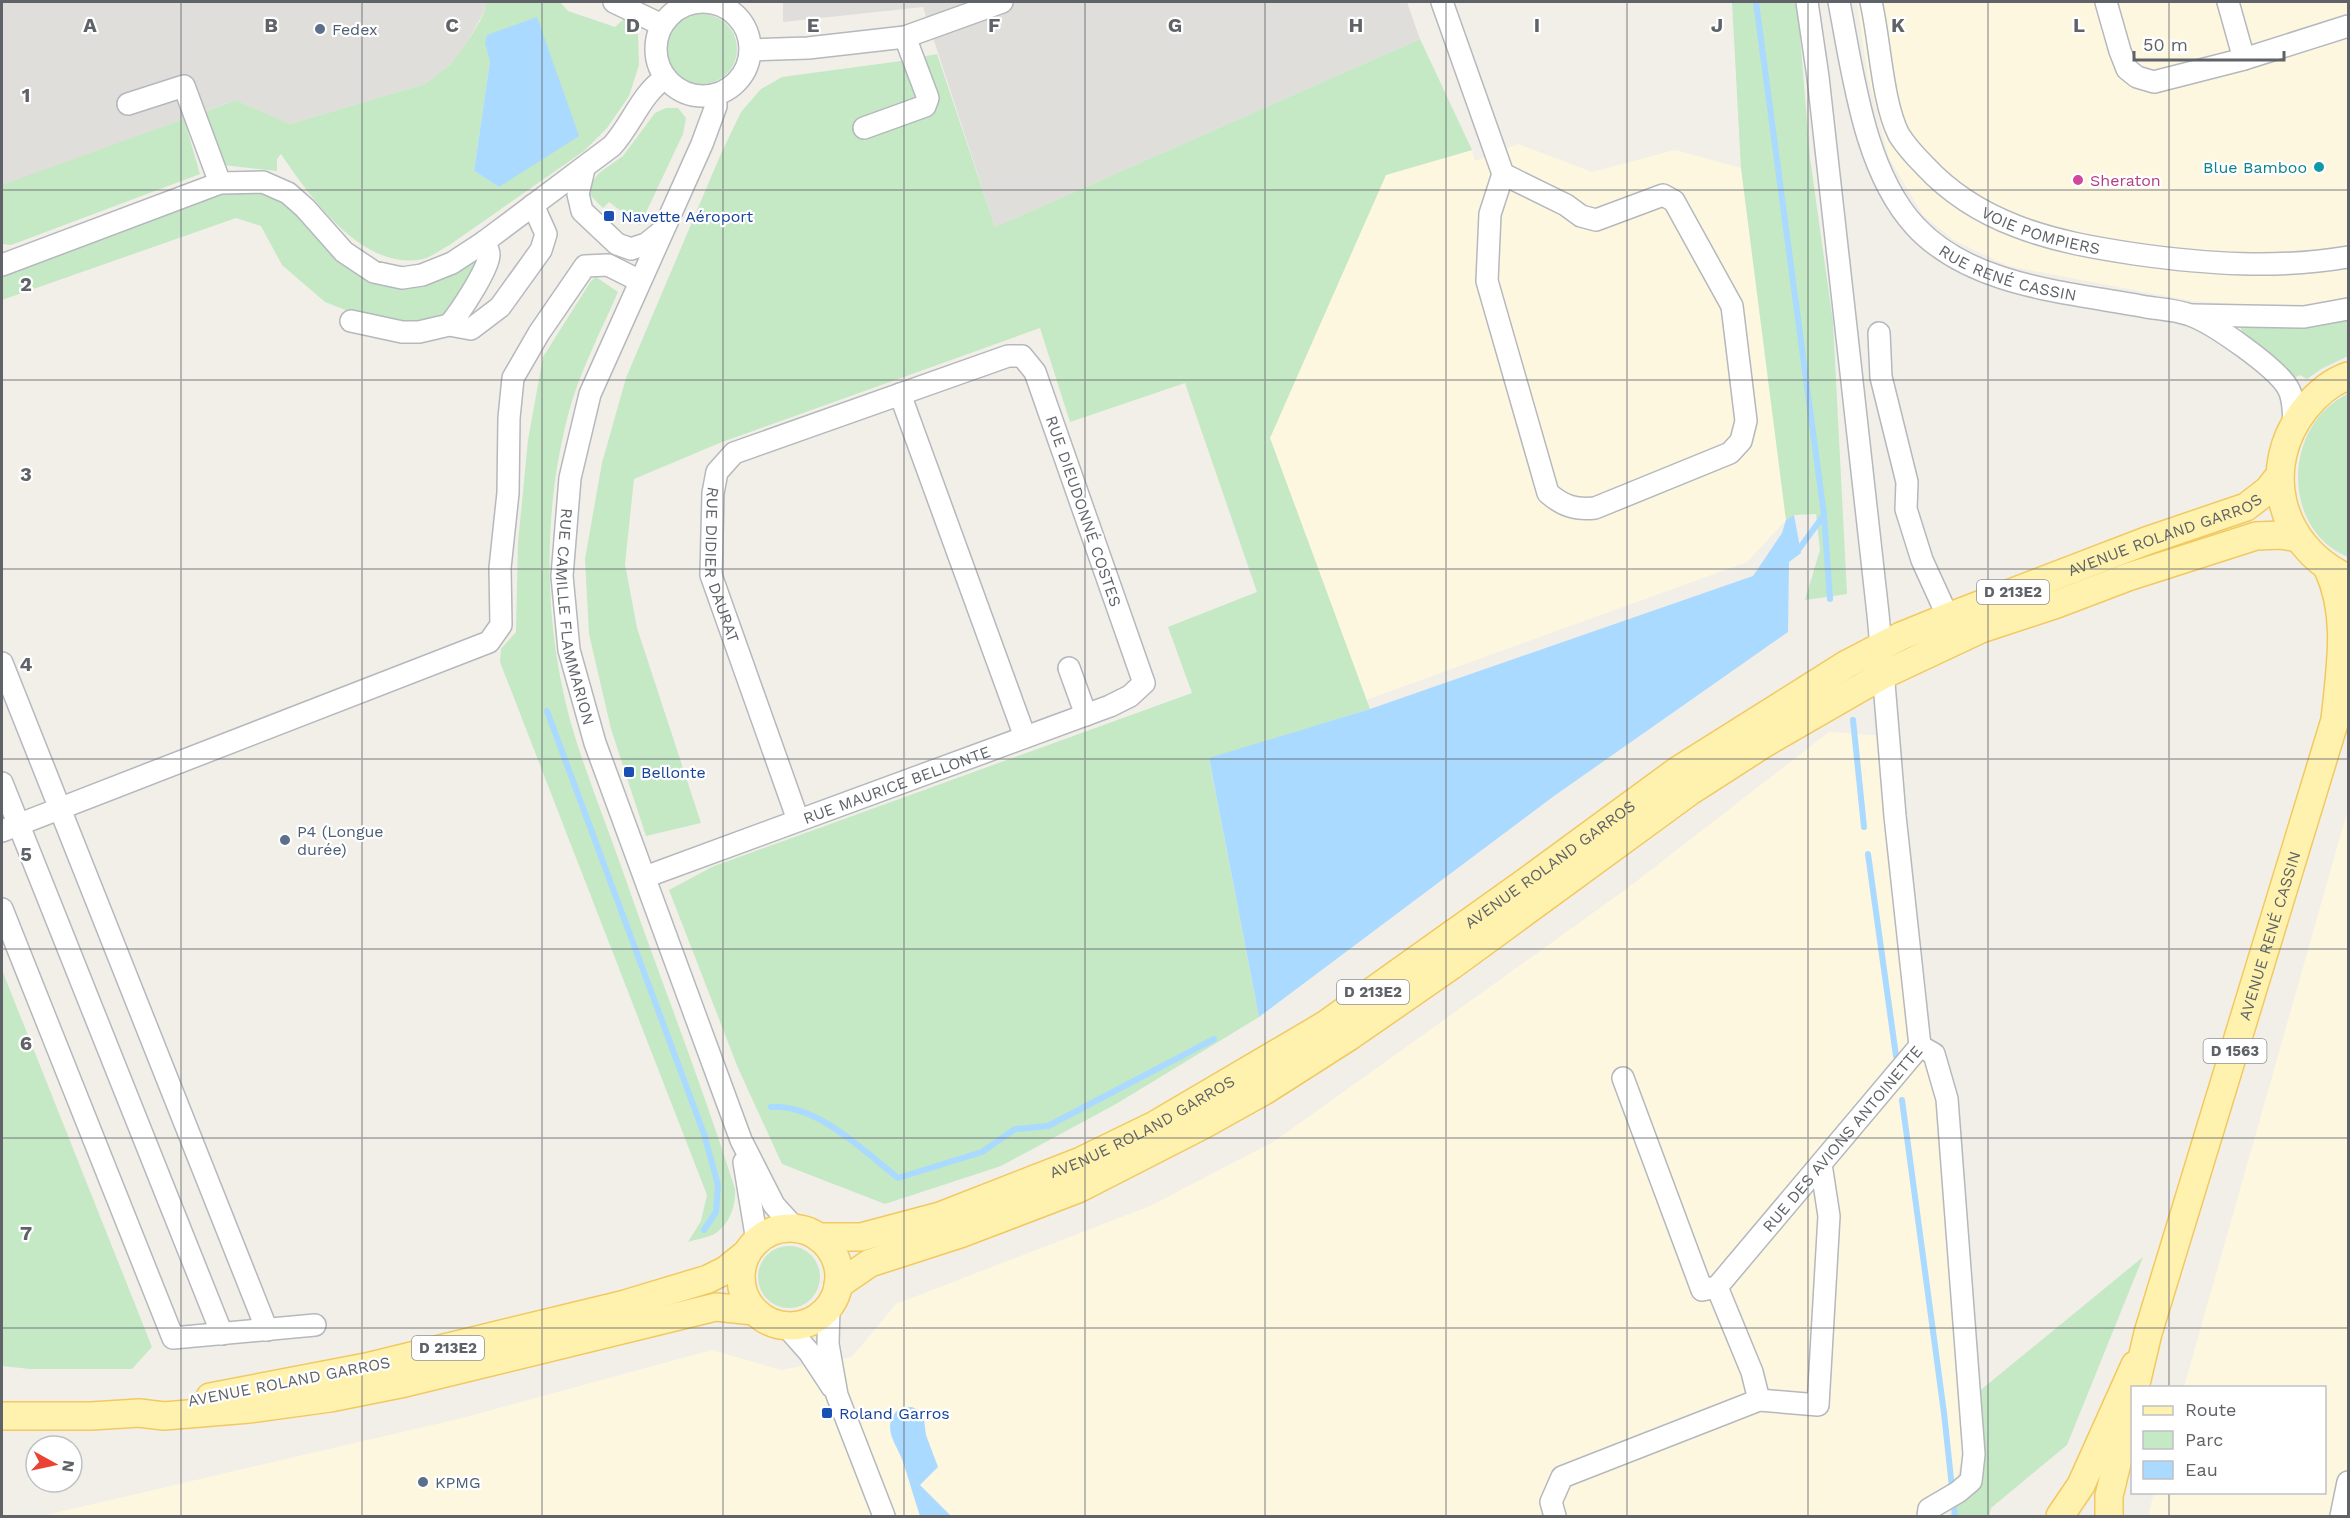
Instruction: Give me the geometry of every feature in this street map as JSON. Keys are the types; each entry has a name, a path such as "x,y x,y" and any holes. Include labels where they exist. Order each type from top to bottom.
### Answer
{"main road":[{"path":"2338,574 2311,555 2298,538 2284,508 2279,476 2283,449 2294,423 2314,397 2349,376"},
{"name":"AVENUE ROLAND GARROS","path":"807,1232 861,1237 940,1216 1081,1161 1155,1125 1325,1025 1509,895 1677,771 1787,700 1881,647 1948,617 2146,541 2246,507 2268,490 2279,476"},
{"name":"AVENUE ROLAND GARROS","path":"833,1296 870,1263 960,1234 1078,1189 1175,1140 1264,1091 1350,1036 1451,966 1689,792 1765,743 1881,676 1982,629 2149,570 2256,536 2281,535 2298,538"},
{"name":"AVENUE RENÉ CASSIN","path":"2135,1386 2148,1333 2335,720 2342,655 2338,574"},
{"name":"D 1563","path":"2335,720 2349,686"},
{"path":"782,1228 807,1232 828,1246 835,1258 838,1271 833,1296 820,1316 810,1322 786,1326 763,1318 754,1311 745,1298 741,1283 742,1268 752,1247 768,1233 782,1228"},
{"name":"AVENUE ROLAND GARROS","path":"138,1413 164,1404 262,1388 366,1367 614,1307 708,1279 726,1270 752,1247"},
{"name":"AVENUE ROLAND GARROS","path":"2,1416 91,1416 138,1413 164,1416 249,1409 330,1398 451,1372 716,1307 754,1311"},
{"name":"AVENUE RENÉ CASSIN","path":"2060,1516 2081,1485 2148,1333"},
{"path":"2109,1516 2109,1496 2131,1405"}],"street":[{"path":"614,2 662,25"},
{"path":"696,2 710,2 740,8 751,50 748,65 741,79 729,89 716,95 702,97 675,88 665,78 656,52 657,38 662,25 671,14 683,6 696,2"},
{"path":"751,50 808,48 905,37 1002,2"},
{"path":"1442,2 1503,174 1490,214 1487,281 1548,493 1560,504 1578,510 1595,508 1730,453 1741,441 1746,421 1732,306 1674,201 1664,195 1596,220 1581,216 1566,205 1503,174"},
{"path":"1689,792 1759,733 1869,662 1881,647 1823,124 1807,2"},
{"name":"RUE RENÉ CASSIN","path":"1839,2 1874,156 1895,201 1923,235 1962,262 1994,276 2192,315 2234,340 2280,377 2289,389 2293,403 2294,423"},
{"name":"VOIE POMPIERS","path":"1871,2 1890,106 1899,135 1937,179 1980,209 2015,226 2044,236 2088,246 2164,258 2256,265 2349,257"},
{"path":"2106,2 2127,69 2137,77 2154,82 2349,26"},
{"path":"2228,2 2244,58"},
{"path":"864,128 925,106 928,98 905,37"},
{"path":"2,265 220,183 263,182 288,193 344,252 374,272 402,278 422,275 452,263 584,169 626,131 651,87 665,78"},
{"path":"128,104 184,86 220,183"},
{"name":"RUE CAMILLE FLAMMARION","path":"716,95 716,106 702,144 590,394 570,478 562,576 572,660 596,743 741,1140 774,1205 807,1232"},
{"path":"584,169 578,194 582,211 617,244 631,249 646,244 662,231"},
{"path":"351,321 402,332 419,332 448,325 471,329 500,307 541,250 546,234 533,205"},
{"path":"448,325 460,313 486,265 489,253 484,242"},
{"path":"10,828 489,642 501,625 500,568 508,493 509,418 513,378 539,333 585,266 608,265 640,280"},
{"path":"2192,315 2304,317 2349,309"},
{"path":"1879,333 1881,377 1906,482 1906,509 1922,560 1948,617"},
{"name":"RUE DIDIER DAURAT","path":"798,820 711,575 713,494 717,472 734,453 1008,356"},
{"name":"RUE DIEUDONNÉ COSTES","path":"1008,356 1022,356 1035,372 1144,683"},
{"path":"900,394 1025,737"},
{"path":"1881,676 1888,663 2057,575"},
{"path":"2,663 267,1330"},
{"path":"1069,668 1086,715"},
{"name":"RUE DES AVIONS ANTOINETTE","path":"1717,1287 1920,1046 1884,683 1881,676"},
{"name":"RUE MAURICE BELLONTE","path":"645,878 1086,715 1130,696 1144,683"},
{"path":"2,783 10,828 222,1334"},
{"path":"2,909 172,1338 315,1325"},
{"path":"1920,1046 1934,1054 1947,1099 1974,1454 1971,1481 1958,1492 1929,1509 1928,1516"},
{"path":"1623,1078 1702,1290 1717,1287 1752,1371 1759,1400"},
{"name":"RUE CAMILLE FLAMMARION","path":"741,1140 752,1247"},
{"path":"1555,1516 1551,1502 1562,1477 1759,1400 1818,1405 1829,1216 1821,1164"},
{"path":"833,1296 828,1344 837,1395 884,1516"},
{"path":"786,1326 809,1352 837,1395"},
{"path":"2342,1516 2349,1482"}],"shaded area":[{"path":"2,2 486,2 486,8 468,41 450,65 425,84 290,124 236,100 2,186"},
{"path":"783,2 1407,2 1420,39 995,227 923,7 783,22"},
{"path":"1857,2 2348,2 2348,298 2316,306 2275,307 2192,301 2008,266 1954,240 1923,215 1889,158 1868,77"},
{"path":"1518,144 1592,172 1675,150 1741,168 1786,520 1747,562 1366,700 1270,438 1386,175 1472,150 1475,161"},
{"path":"1829,732 1888,736 1977,1393 1948,1516 42,1516 462,1418 712,1350 781,1370 852,1357 896,1304 1150,1206 1275,1141 1625,890"},
{"path":"2348,809 2348,1516 2148,1516 2154,1494 2326,1494 2326,1386 2184,1386"}],"green space":[{"path":"486,2 560,2 568,11 615,27 624,19 638,33 639,65 629,96 607,128 584,151 448,246 423,259 401,260 380,254 359,243 340,228 307,190 281,154 277,159 277,171 223,165 204,112 236,100 290,124 425,84 450,65 468,41 486,8","holes":["490,61 499,187 474,171"]},
{"path":"1732,2 1794,2 1798,11 1810,158 1833,322 1847,594 1805,600 1820,550 1816,514 1794,515 1786,520 1741,168"},
{"path":"702,14 715,17 727,24 734,36 737,49 734,62 727,74 715,81 702,84 689,81 677,74 670,62 667,49 670,36 677,24 689,17"},
{"path":"1420,39 1472,150 1386,175 1270,438 1370,709 1209,759 1259,1017 1116,1104 1001,1166 885,1204 782,1164 738,1068 669,890 714,866 1192,693 1168,627 1257,592 1185,383 1070,422 1040,328 722,442 634,479 625,564 637,628 701,823 646,836 611,729 589,634 585,559 602,463 626,378 720,156 741,112 761,89 782,77 937,54 995,227"},
{"path":"666,108 678,108 686,118 683,134 640,225 609,202 603,208 586,191 599,173 623,156 655,113"},
{"path":"184,119 200,174 11,245 2,244 2,185"},
{"path":"236,191 261,193 285,203 358,273 473,259 476,263 457,306 440,319 384,325 325,302 282,265 261,226 236,218 2,300 2,274 206,199"},
{"path":"596,277 618,292 577,386 559,458 550,539 552,621 557,662 576,740 735,1189 731,1213 721,1229 709,1236 688,1242 701,1221 707,1195 500,662 501,649 516,632 518,543 528,440 543,357 591,281"},
{"path":"2348,316 2348,356 2321,369 2307,379 2300,375 2294,378 2288,370 2242,333 2241,329 2242,324"},
{"path":"2348,394 2348,557 2326,543 2310,524 2301,501 2298,476 2302,451 2311,428 2327,408"},
{"path":"2,970 152,1347 132,1369 30,1369 2,1366"},
{"path":"789,1246 801,1248 811,1255 818,1265 820,1277 818,1289 811,1299 801,1306 789,1308 777,1306 767,1299 760,1289 758,1277 760,1265 767,1255 777,1248"},
{"path":"2143,1257 2067,1445 1991,1508 1989,1516 1951,1516 1977,1393"}],"water":[{"path":"537,17 579,136 499,187 474,171 490,61 485,43 487,35"},
{"path":"1794,515 1801,553 1789,562 1788,632 1554,796 1259,1017 1209,758 1370,709 1753,576 1782,533 1786,520"},
{"path":"912,1407 923,1412 926,1435 938,1467 920,1485 951,1516 920,1516 903,1462 892,1438 891,1419 898,1410"}],"waterway":[{"path":"1756,2 1824,515 1830,599"},
{"path":"1796,553 1824,515"},
{"path":"547,711 704,1134 718,1185 716,1212 704,1230"},
{"path":"1853,720 1864,827"},
{"path":"1868,854 1896,1056"},
{"path":"771,1107 788,1108 822,1121 839,1131 898,1178 982,1152 1015,1129 1048,1126 1214,1039"},
{"path":"1902,1100 1944,1413 1955,1516"}],"place":[{"name":"Fedex","path":"320,29"},
{"name":"Blue Bamboo","path":"2319,167"},
{"name":"Sheraton","path":"2078,180"},
{"name":"Navette Aéroport","path":"609,216"},
{"name":"Bellonte","path":"629,772"},
{"name":"P4 (Longue durée)","path":"285,840"},
{"name":"Roland Garros","path":"827,1413"},
{"name":"KPMG","path":"423,1482"}]}
